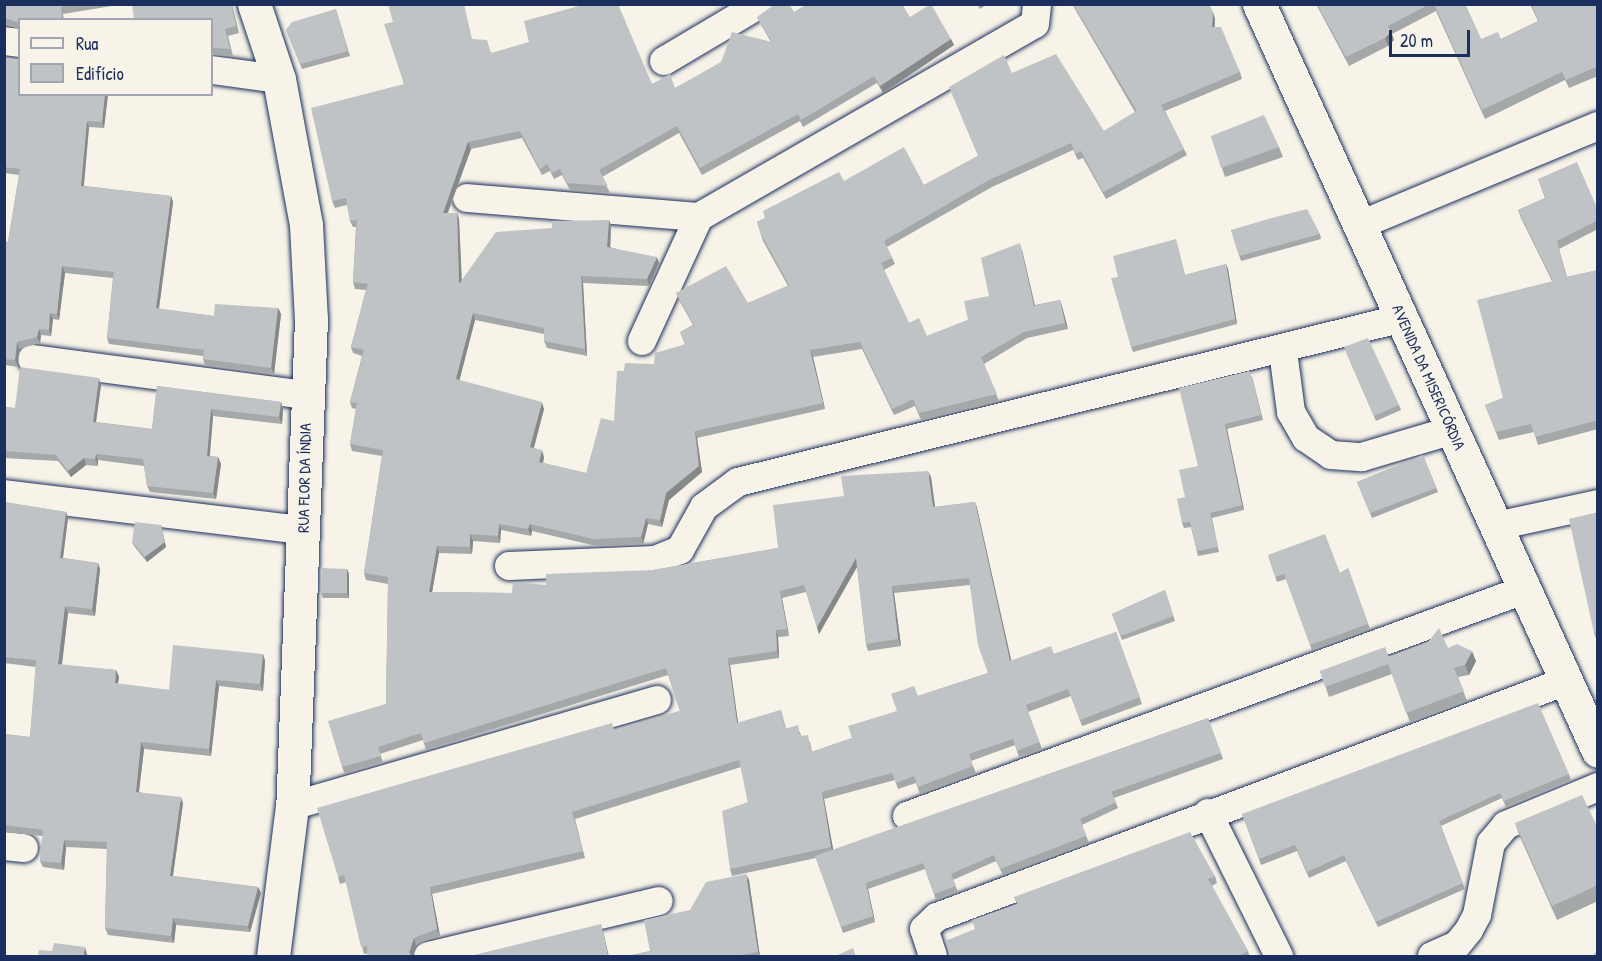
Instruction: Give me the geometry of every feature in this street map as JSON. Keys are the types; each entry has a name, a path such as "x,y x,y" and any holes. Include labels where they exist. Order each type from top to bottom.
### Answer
{"street":[{"name":"RUA FLOR DA ÍNDIA","path":"254,4 279,79 306,225 311,319 306,395 292,806 273,957"},
{"path":"664,61 760,4"},
{"path":"467,198 699,217 1035,24 1037,4"},
{"name":"AVENIDA DA MISERICÓRDIA","path":"1259,4 1403,318 1564,682 1598,751"},
{"path":"213,70 279,79"},
{"path":"1360,225 1598,126"},
{"path":"642,341 699,217"},
{"path":"509,566 655,560 680,550 704,507 738,482 1283,351 1403,318"},
{"path":"1283,351 1291,412 1306,438 1331,455 1362,457 1453,430"},
{"path":"32,359 306,395"},
{"path":"4,494 303,530"},
{"path":"1496,526 1598,504"},
{"path":"907,816 1524,590"},
{"path":"933,957 924,929 937,916 1564,682"},
{"path":"292,806 657,700"},
{"path":"1432,957 1457,945 1473,922 1491,843 1506,825 1598,787"},
{"path":"1208,813 1279,957"},
{"path":"428,957 659,901"}],"building":[{"path":"4,4 78,4 61,7 60,18 18,18 18,22 4,18"},
{"path":"132,4 231,4 236,26 225,29 230,49 213,48 213,18 134,18"},
{"path":"388,4 464,4 472,39 487,40 491,53 529,42 524,21 586,4 618,4 652,84 670,74 675,88 721,62 732,32 772,42 757,17 775,4 789,4 794,12 807,4 845,4 846,6 848,4 902,4 910,17 931,4 951,39 880,86 874,76 801,120 798,114 700,168 677,126 599,170 608,186 567,183 560,169 552,173 547,164 540,169 520,131 468,142 443,213 457,213 459,284 496,232 552,228 552,221 609,220 607,247 657,257 647,279 581,276 585,349 544,341 544,328 473,313 456,379 542,402 530,447 542,450 539,462 586,473 601,418 614,421 617,371 624,371 625,363 654,364 655,353 686,344 680,332 694,325 676,293 726,266 748,303 789,285 761,234 757,222 765,218 763,211 839,172 844,181 904,147 924,185 978,156 949,87 1004,55 1012,73 1056,54 1104,131 1137,111 1073,4 1209,4 1213,12 1212,27 1221,27 1240,72 1161,105 1184,149 1103,192 1081,151 1075,154 1071,143 989,180 884,241 892,258 881,263 909,323 919,318 927,336 968,320 964,301 989,296 981,258 1020,243 1034,306 1060,300 1065,323 1024,332 981,357 997,394 919,413 913,399 892,409 860,342 810,350 823,403 695,431 699,466 666,493 660,520 646,518 641,537 593,539 530,524 528,529 499,524 498,536 470,534 470,547 437,546 429,592 512,593 513,582 546,585 546,574 653,570 778,548 773,505 844,496 841,476 928,471 933,507 975,502 1010,661 1051,646 1054,654 1116,632 1140,697 1080,720 1068,689 1026,705 1039,742 1017,751 1013,739 969,754 973,766 918,787 914,776 896,783 892,773 822,792 831,847 730,869 722,811 748,802 739,760 572,812 583,851 430,887 437,929 414,938 409,952 412,957 367,957 367,946 361,947 344,875 338,877 317,808 612,723 614,730 680,711 666,668 424,743 421,733 378,747 381,756 342,767 328,721 386,704 388,577 364,573 383,450 350,444 357,403 350,402 364,350 351,347 368,284 353,282 357,220 350,221 346,198 332,201 311,108 404,84 384,24 393,22","holes":["856,558 866,644 898,639 892,586 969,578 978,645 988,673 918,696 914,686 891,694 897,711 848,726 852,738 811,752 808,735 800,736 798,725 785,729 781,710 737,723 728,658 777,651 776,630 787,629 780,591 804,585 817,627"]},
{"path":"1317,4 1430,4 1388,26 1391,32 1385,38 1346,57"},
{"path":"1434,4 1465,4 1481,39 1498,32 1501,39 1539,21 1531,4 1598,4 1598,66 1566,80 1562,72 1482,110"},
{"path":"336,9 348,51 300,64 286,30 292,22"},
{"path":"4,59 18,61 18,96 105,96 102,122 87,121 81,186 171,196 156,308 214,316 215,304 278,308 271,368 203,359 204,350 107,338 114,272 62,266 57,314 50,313 49,330 39,329 37,337 17,342 15,360 4,359 4,241 8,242 20,169 4,167"},
{"path":"1264,115 1279,147 1221,168 1211,136"},
{"path":"1577,162 1598,210 1598,220 1557,241 1566,277 1598,270 1598,420 1535,437 1531,424 1496,432 1485,405 1503,398 1477,300 1553,281 1518,210 1546,198 1538,179"},
{"path":"1307,209 1320,234 1239,256 1231,230"},
{"path":"1176,239 1185,275 1226,264 1235,319 1131,347 1111,278 1118,277 1113,256"},
{"path":"1368,338 1399,405 1374,416 1344,347"},
{"path":"20,367 99,378 93,422 152,429 157,386 281,402 279,417 211,409 207,456 218,457 213,493 147,486 143,459 96,454 95,459 84,458 68,471 56,455 4,451 4,407 15,408"},
{"path":"1250,371 1261,415 1225,424 1242,505 1210,513 1218,547 1197,551 1190,522 1182,523 1177,499 1185,497 1179,470 1198,466 1179,388"},
{"path":"1423,455 1436,488 1370,513 1357,482"},
{"path":"4,502 66,512 60,558 98,563 92,609 65,606 58,664 116,670 115,683 169,690 173,645 263,654 260,684 216,680 209,749 141,742 136,792 181,797 170,876 258,887 248,926 173,918 171,936 105,928 107,842 64,840 61,863 40,861 43,830 4,825 4,734 30,737 36,660 4,657"},
{"path":"1598,512 1598,632 1594,633 1569,519"},
{"path":"135,522 161,525 165,542 145,557 132,542"},
{"path":"1325,534 1340,573 1348,568 1368,624 1310,645 1284,574 1275,577 1268,555"},
{"path":"322,568 347,569 347,593 321,593"},
{"path":"1165,590 1173,616 1121,636 1112,614"},
{"path":"1439,628 1448,648 1457,644 1472,651 1465,665 1454,668 1464,691 1406,713 1388,664 1325,687 1320,671 1385,647 1389,657 1428,642"},
{"path":"1538,703 1569,774 1504,801 1500,793 1439,821 1463,883 1376,922 1344,855 1307,872 1295,845 1259,859 1242,814"},
{"path":"1208,718 1221,753 1111,792 1116,802 1080,819 1086,836 1000,869 994,855 951,874 956,886 934,894 923,863 866,883 873,916 841,927 815,856"},
{"path":"1582,795 1598,828 1598,885 1552,906 1515,823"},
{"path":"1190,832 1215,876 1208,879 1248,951 1237,957 952,957 945,941 975,929 972,920 1018,904 1014,897"},
{"path":"746,874 758,952 731,957 623,957 650,951 644,920 690,910 706,882"},
{"path":"601,924 608,957 466,957"},
{"path":"54,943 85,947 83,957 38,957 39,950 52,951"},
{"path":"853,948 856,957 833,957"},
{"path":"1598,949 1598,957 1592,957"}]}
